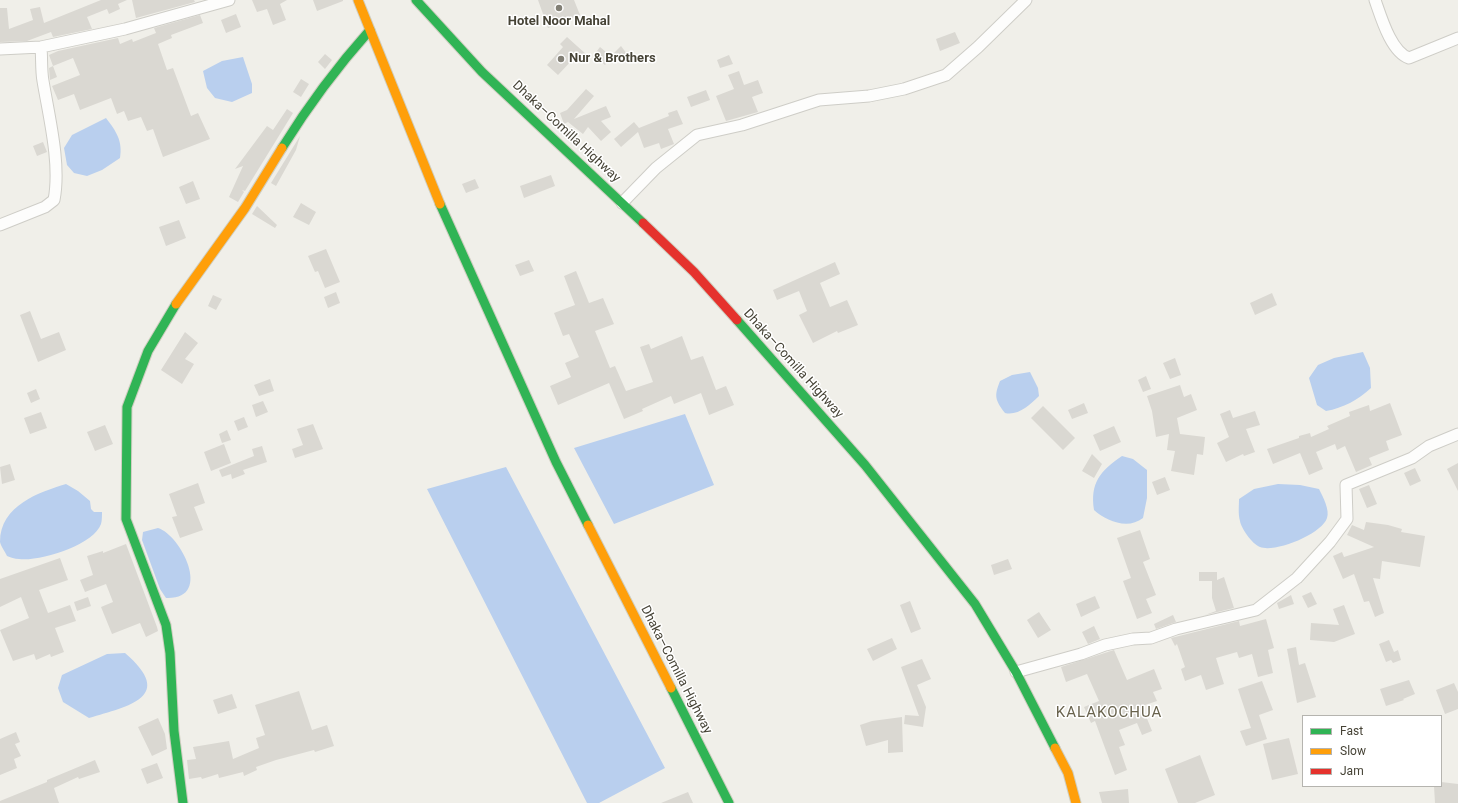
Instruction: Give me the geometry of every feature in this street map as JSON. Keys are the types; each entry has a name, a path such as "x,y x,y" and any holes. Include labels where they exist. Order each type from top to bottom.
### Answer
{"main road":[{"name":"Dhaka–Comilla Highway","path":"358,0 430,182 556,462 729,803"},
{"name":"Dhaka–Comilla Highway","path":"416,0 482,72 694,272 865,465 975,604 1016,672 1068,773 1076,803"},
{"path":"183,803 174,731 170,653 166,625 126,519 127,406 148,351 184,292 245,208 309,105 340,64 370,30"}],"street":[{"path":"0,49 41,47 125,29 229,0"},
{"path":"622,203 656,168 697,135 742,125 819,100 869,96 897,91 946,75 978,47 1026,0"},
{"path":"1375,0 1386,30 1400,53 1404,56 1409,58 1458,38"},
{"path":"0,225 45,207 54,200 56,188 51,119 43,80 41,47"},
{"path":"1016,672 1081,654 1105,645 1133,639 1151,638 1176,629 1256,610 1297,578 1330,542 1347,519 1346,486 1412,458 1429,446 1458,434"}],"water":[{"path":"243,57 252,84 252,93 232,102 215,98 207,88 203,71 222,61"},
{"path":"106,118 113,127 120,141 120,158 102,170 87,176 74,173 67,165 64,148 72,135"},
{"path":"1363,352 1370,368 1371,388 1356,400 1338,408 1326,411 1317,405 1309,378 1318,365 1334,358"},
{"path":"1030,372 1038,388 1039,396 1028,406 1015,413 1005,413 996,398 1000,381 1012,375"},
{"path":"685,414 714,485 614,524 574,448"},
{"path":"1122,456 1133,459 1147,470 1147,498 1143,518 1137,522 1124,524 1111,521 1099,514 1094,510 1093,501 1095,485 1098,478 1108,467"},
{"path":"506,467 665,768 599,803 587,803 427,489"},
{"path":"66,484 78,491 90,501 91,509 94,512 102,512 101,524 96,532 88,539 77,545 52,555 28,559 16,559 7,556 0,542 2,529 7,518 14,509 34,496"},
{"path":"1278,484 1300,485 1319,489 1327,507 1328,515 1323,524 1308,536 1286,545 1267,548 1260,547 1250,539 1241,524 1239,516 1239,499 1254,489"},
{"path":"158,528 167,533 176,542 189,566 191,579 188,589 180,596 166,598 160,589 142,540 143,532"},
{"path":"125,653 140,668 147,680 147,690 141,698 119,709 89,718 63,702 58,688 62,675 107,654"}],"building":[{"path":"101,0 127,0 118,4 120,9 109,14 107,9 87,17 92,29 53,37 51,32 27,41 0,42 0,8 7,8 9,29 33,20 30,9 40,7 44,23"},
{"path":"132,0 194,0 195,2 136,18"},
{"path":"252,0 287,0 280,4 286,20 273,25 267,9 257,12"},
{"path":"313,0 343,0 343,1 317,11"},
{"name":"Hotel Noor Mahal","path":"538,0 574,0 580,15 548,28"},
{"path":"236,14 241,27 226,33 221,20"},
{"path":"200,15 203,23 171,35 172,38 158,44 167,70 173,68 191,116 198,113 210,139 163,157 153,129 147,131 141,117 128,121 124,111 117,114 111,98 80,110 74,94 58,100 52,86 80,75 73,58 53,66 49,55 58,51 118,38 120,44 132,39 133,42 156,33 154,28"},
{"path":"955,32 960,43 940,51 936,39"},
{"path":"567,37 587,55 580,63 574,58 558,75 547,65 563,47 560,44"},
{"path":"621,46 627,54 620,61 613,54"},
{"path":"600,47 612,57 605,65 594,55"},
{"path":"325,54 332,60 325,69 318,62"},
{"path":"729,55 733,64 720,68 717,60"},
{"path":"53,66 57,77 50,80 49,68"},
{"path":"739,71 744,85 758,80 763,93 752,97 758,112 726,121 716,96 734,89 728,75"},
{"path":"301,79 309,84 301,97 293,92"},
{"path":"586,89 594,96 574,119 606,106 611,117 601,121 611,132 601,141 588,127 583,134 568,122 564,124 560,113 567,110"},
{"path":"706,90 710,100 691,107 687,97"},
{"path":"287,109 293,113 245,191 242,190 244,192 238,202 229,197 243,166 235,169 267,126 273,130"},
{"path":"677,110 683,124 668,129 674,144 661,149 659,143 644,148 638,132 621,147 614,139 634,122 639,128 669,116 668,113"},
{"path":"300,136 296,150 276,186 271,183"},
{"path":"43,142 47,152 37,156 33,146"},
{"path":"551,175 555,186 524,198 520,186"},
{"path":"475,179 479,188 466,193 462,184"},
{"path":"193,181 200,199 186,204 179,187"},
{"path":"301,203 316,212 309,225 293,217"},
{"path":"257,206 277,225 275,228 252,214"},
{"path":"179,220 186,238 166,246 159,227"},
{"path":"326,249 340,282 325,288 318,271 315,272 308,256"},
{"path":"529,260 534,271 520,276 515,265"},
{"path":"835,262 840,274 820,283 830,307 847,300 858,325 838,333 837,331 813,343 799,315 807,311 799,291 777,300 773,290"},
{"path":"576,271 589,303 603,298 614,324 595,331 610,368 615,366 626,391 653,382 640,347 649,344 651,349 682,336 691,360 703,356 716,390 726,386 734,405 709,415 701,393 674,404 671,396 624,419 609,383 558,405 550,386 571,377 565,363 579,357 569,334 563,336 554,313 575,305 564,276"},
{"path":"336,292 340,303 328,308 324,297"},
{"path":"1272,293 1277,305 1255,315 1250,303"},
{"path":"213,295 222,299 216,310 208,306"},
{"path":"30,311 41,339 59,332 66,350 38,362 20,315"},
{"path":"185,332 198,343 185,359 194,364 182,384 161,370"},
{"path":"1175,358 1181,375 1170,379 1163,363"},
{"path":"1146,376 1151,389 1143,392 1138,380"},
{"path":"270,379 274,391 259,396 254,385"},
{"path":"1180,385 1184,397 1191,394 1197,410 1177,418 1180,434 1205,437 1203,455 1197,454 1194,475 1171,471 1175,451 1167,450 1169,434 1156,437 1152,411 1147,396"},
{"path":"36,389 40,399 31,403 27,393"},
{"path":"263,401 268,412 256,417 252,405"},
{"path":"1084,403 1088,413 1072,419 1068,410"},
{"path":"1390,403 1402,435 1386,441 1389,450 1369,458 1372,465 1356,472 1345,446 1337,450 1335,444 1316,452 1323,469 1309,475 1300,453 1273,464 1267,449 1299,438 1299,436 1310,433 1311,437 1329,429 1327,426 1350,416 1349,412 1369,405 1370,411"},
{"path":"1043,406 1075,438 1063,450 1031,418"},
{"path":"1230,410 1233,418 1255,411 1260,425 1246,429 1255,452 1244,456 1243,454 1226,462 1217,443 1229,437 1220,414"},
{"path":"41,412 47,428 30,434 24,418"},
{"path":"244,417 248,427 238,431 234,421"},
{"path":"313,424 323,449 295,458 292,449 303,445 297,429"},
{"path":"105,425 113,444 95,451 87,432"},
{"path":"1114,426 1121,442 1100,451 1093,435"},
{"path":"227,430 231,440 222,443 219,434"},
{"path":"224,444 231,463 211,471 204,452"},
{"path":"262,446 267,462 243,470 245,474 232,479 231,474 222,477 219,470 254,456 252,449"},
{"path":"1092,454 1102,464 1094,478 1082,471"},
{"path":"1458,463 1458,491 1447,469"},
{"path":"10,464 15,480 2,484 0,467"},
{"path":"1415,468 1421,481 1410,486 1404,473"},
{"path":"1165,477 1170,490 1157,495 1152,482"},
{"path":"198,483 205,503 194,507 203,530 180,538 172,517 177,516 169,494"},
{"path":"1369,485 1377,504 1367,508 1359,489"},
{"path":"1366,522 1388,525 1402,529 1401,532 1425,536 1420,567 1382,561 1380,579 1373,578 1384,613 1375,617 1369,601 1364,602 1354,574 1343,579 1333,556 1342,552 1344,557 1374,547 1347,535 1352,525 1364,530"},
{"path":"1140,530 1150,559 1143,562 1156,595 1146,599 1152,613 1137,619 1123,581 1131,578 1117,538"},
{"path":"126,544 158,631 146,637 140,623 112,634 101,607 113,602 106,584 85,592 80,580 93,575 87,556 103,551 103,553"},
{"path":"60,558 68,580 39,590 48,613 70,605 76,621 55,628 64,652 51,657 50,654 36,660 34,654 13,661 0,630 29,618 21,597 0,607 0,579"},
{"path":"1008,559 1012,569 994,575 991,565"},
{"path":"1199,572 1217,572 1217,580 1224,577 1234,608 1205,615 1216,611 1212,598 1212,581 1199,581"},
{"path":"1311,592 1317,604 1308,608 1302,596"},
{"path":"1291,595 1294,604 1279,609 1277,603"},
{"path":"1095,596 1100,608 1081,617 1076,604"},
{"path":"88,597 91,606 77,611 74,602"},
{"path":"910,601 921,629 911,633 900,605"},
{"path":"1344,605 1355,634 1334,642 1310,640 1311,623 1339,625 1333,609"},
{"path":"1039,612 1051,630 1038,638 1027,620"},
{"path":"1173,615 1176,622 1156,629 1154,624"},
{"path":"1266,619 1274,648 1268,650 1273,673 1258,677 1252,654 1239,658 1237,652 1216,658 1224,684 1206,690 1201,675 1185,681 1181,669 1185,667 1177,644 1175,646 1171,638 1239,621 1240,626"},
{"path":"1094,626 1100,639 1088,644 1082,632"},
{"path":"892,638 897,649 873,661 867,649"},
{"path":"1389,640 1394,652 1398,650 1401,660 1393,663 1391,660 1386,662 1379,644"},
{"path":"1296,647 1299,665 1305,663 1316,697 1297,703 1287,649"},
{"path":"1114,650 1127,680 1154,669 1162,689 1153,692 1157,701 1142,706 1152,731 1142,735 1137,723 1119,730 1125,745 1119,747 1127,770 1115,775 1095,721 1091,723 1084,707 1099,701 1087,674 1066,682 1061,667"},
{"path":"922,659 931,679 917,685 926,707 923,727 904,724 905,715 919,716 901,667"},
{"path":"1409,680 1415,694 1403,699 1404,700 1386,706 1380,689"},
{"path":"1262,681 1273,710 1259,715 1267,739 1246,746 1240,731 1251,728 1238,689"},
{"path":"1454,683 1458,692 1458,709 1445,714 1436,690"},
{"path":"299,691 312,730 327,725 334,746 315,752 314,750 276,760 256,767 257,770 244,776 243,772 219,778 218,774 202,779 201,777 189,779 187,760 196,759 193,747 229,741 233,759 259,748 256,738 265,735 255,705"},
{"path":"232,694 237,708 218,714 213,700"},
{"path":"902,717 903,752 888,753 888,740 866,746 860,725 872,721"},
{"path":"158,718 165,734 167,749 152,756 138,727"},
{"path":"16,732 20,742 15,744 21,756 14,759 17,768 0,775 0,739"},
{"path":"1289,738 1298,774 1272,780 1263,744"},
{"path":"1200,755 1215,795 1195,803 1178,803 1165,769"},
{"path":"95,760 100,772 79,779 78,777 54,788 59,803 0,803 0,801"},
{"path":"157,763 163,778 147,784 141,769"},
{"path":"1442,782 1458,784 1458,803 1435,803 1434,787 1442,787"},
{"path":"1128,789 1129,803 1102,803 1099,792"},
{"path":"688,792 693,803 661,803"}],"traffic: fast":[{"path":"416,0 482,72 643,223"},
{"path":"282,148 323,87 370,30"},
{"path":"440,204 556,462 588,525"},
{"path":"176,304 148,351 127,407 126,519 166,625 170,653 174,731 183,803"},
{"path":"737,320 865,465 975,604 1016,672 1055,748"},
{"path":"671,688 729,803"}],"traffic: slow":[{"path":"358,0 440,204"},
{"path":"176,304 245,208 282,148"},
{"path":"588,525 671,688"},
{"path":"1055,748 1068,773 1076,803"}],"traffic: jam":[{"path":"643,223 694,272 737,320"}],"place":[{"name":"Hotel Noor Mahal","path":"559,8"},
{"name":"Nur & Brothers","path":"561,59"}],"district":[{"name":"KALAKOCHUA","path":"1109,713"}]}
